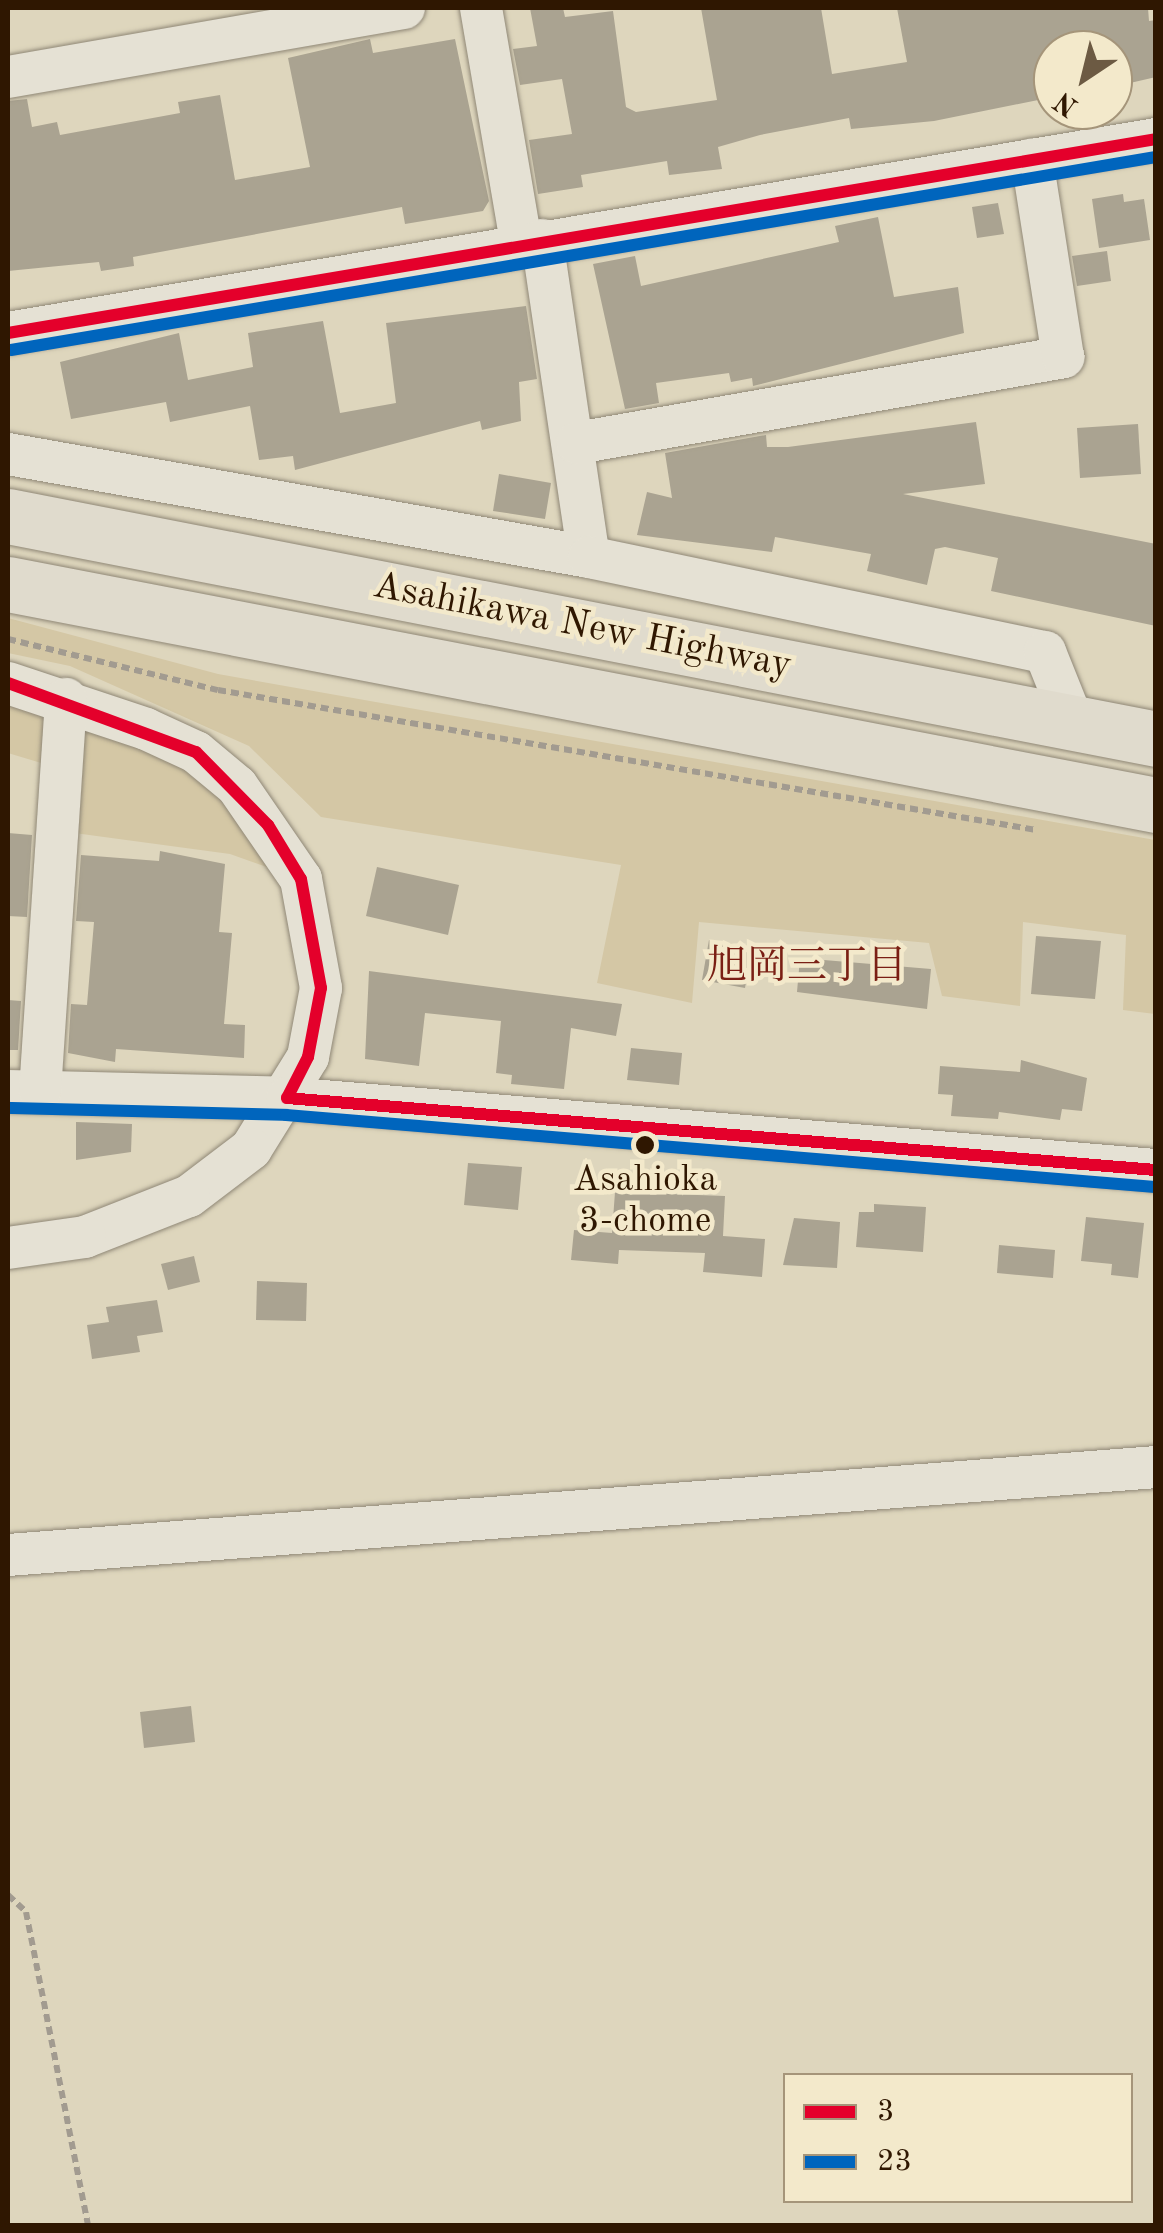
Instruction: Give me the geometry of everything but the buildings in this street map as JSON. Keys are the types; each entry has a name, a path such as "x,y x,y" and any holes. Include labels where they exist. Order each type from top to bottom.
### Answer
{"highway":[{"name":"Asahikawa New Highway","path":"8,516 1156,740"},
{"name":"Asahikawa New Highway","path":"8,584 1156,805"}],"street":[{"path":"8,77 404,8"},
{"path":"480,8 577,443 589,557"},
{"path":"8,334 532,241 1156,138"},
{"path":"577,443 1063,357 1032,160"},
{"path":"8,454 589,557 1044,652 1073,722"},
{"path":"8,683 66,699 196,752 238,786 301,879 322,988 308,1057 251,1149 189,1196 84,1238 8,1248"},
{"path":"66,699 24,1092 286,1098 1156,1170"},
{"path":"8,1556 1156,1467"}],"path":[{"path":"8,639 218,690 1043,832"},
{"path":"1156,859 1156,907"},
{"path":"8,1896 26,1912 88,2226"}],"shaded area":[{"path":"8,618 218,674 1155,840 1155,1014 1123,1010 1126,935 1023,922 1020,1006 942,996 929,943 699,922 692,1003 597,983 621,865 321,817 249,746 70,666 8,653"},
{"path":"8,683 196,752 301,879 230,854 67,832 71,772 8,753"}],"transit line":[{"name":"3","path":"8,333 1156,139"},
{"name":"23","path":"11,350 1156,157"},
{"name":"3","path":"8,683 196,752 268,825 301,879 321,988 308,1057 287,1098"},
{"name":"3","path":"287,1098 1156,1170"},
{"name":"23","path":"8,1108 286,1115 1155,1187"}],"place":[{"name":"Asahioka 3-chome","path":"645,1145"}],"district":[{"name":"旭岡三丁目","path":"807,968"}]}
